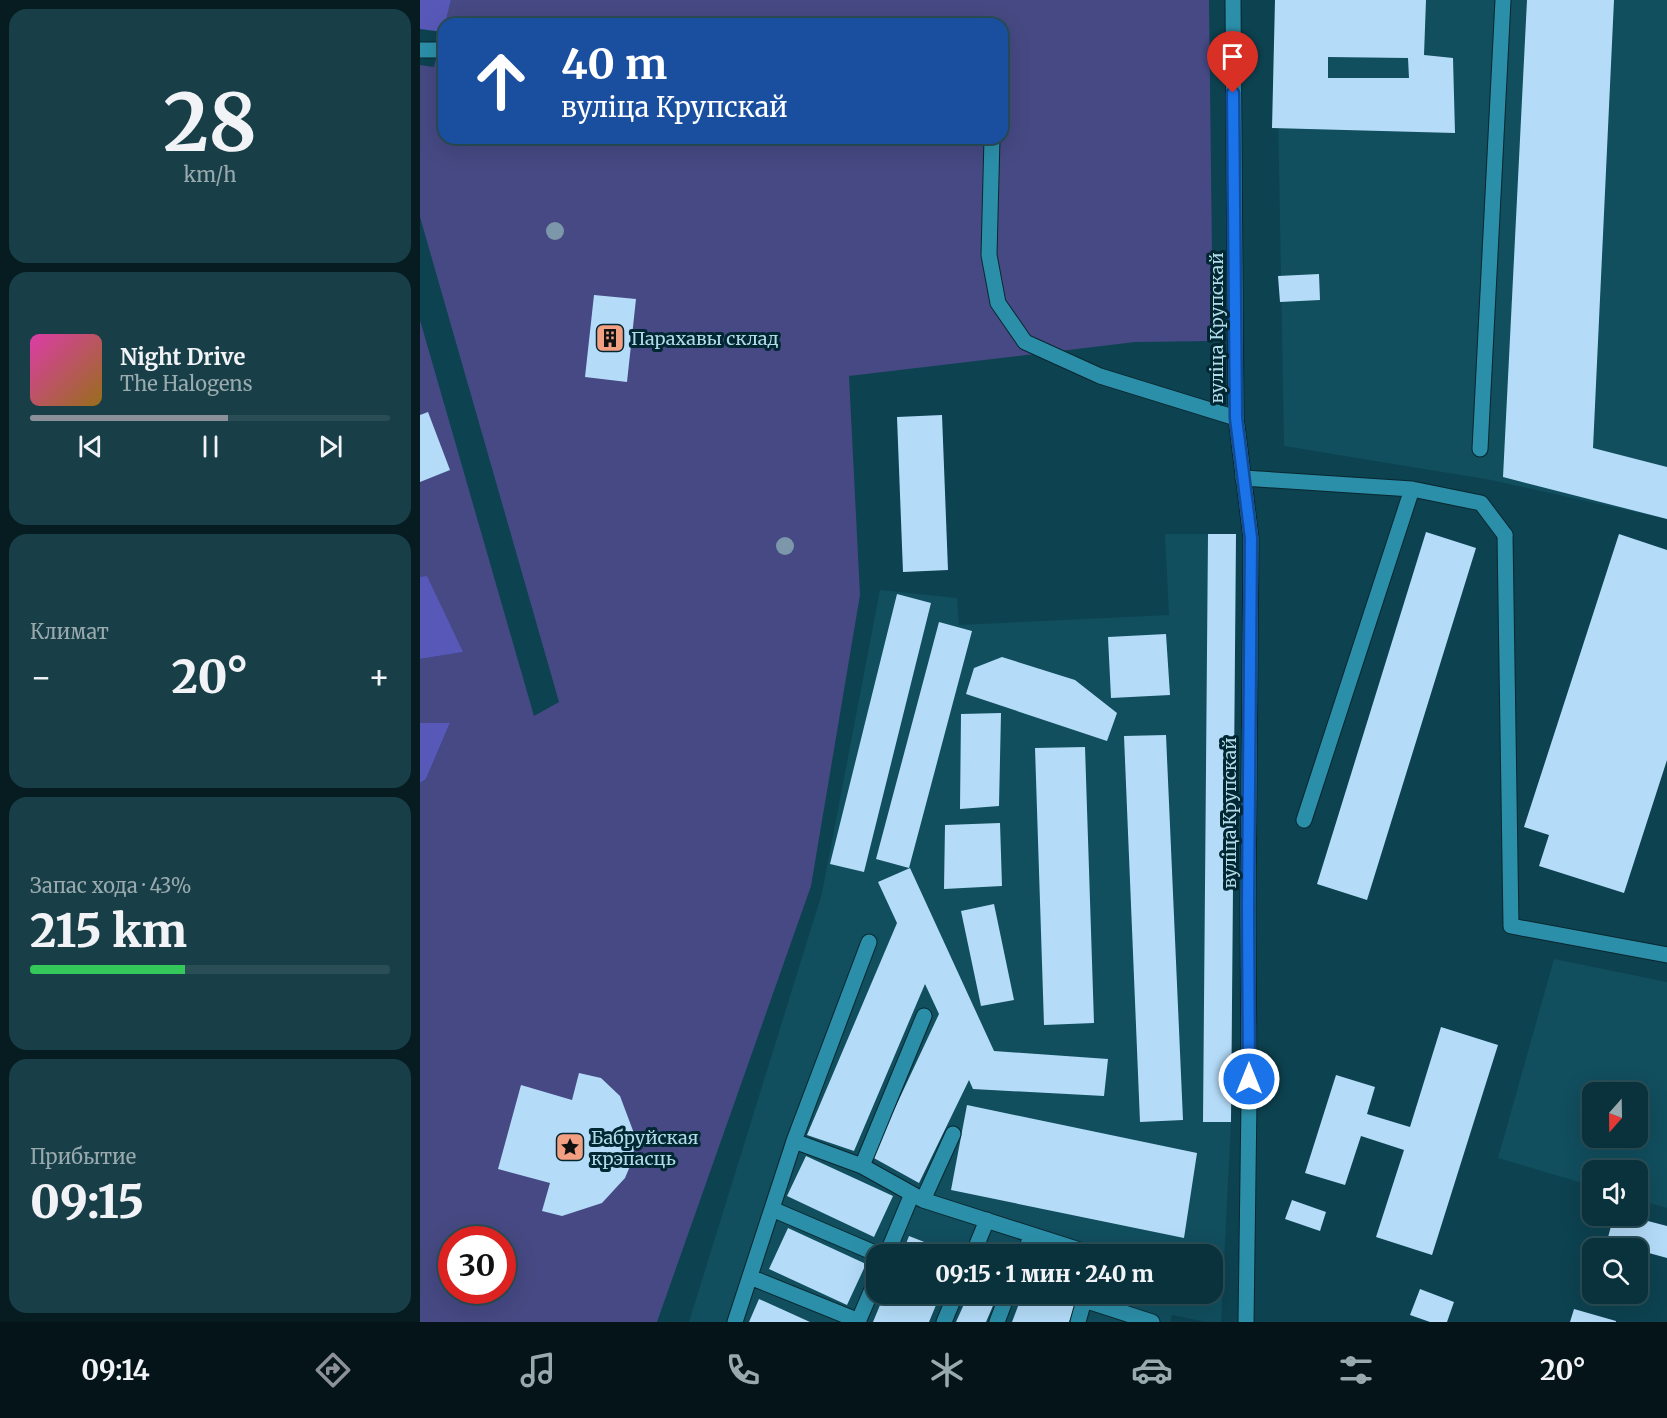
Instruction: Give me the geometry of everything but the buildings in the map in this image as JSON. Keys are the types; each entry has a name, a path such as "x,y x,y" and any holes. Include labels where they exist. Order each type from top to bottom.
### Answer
{"street":[{"name":"вуліца Крупскай","path":"1233,0 1236,418 1251,538 1246,1322"},
{"path":"1479,449 1503,0"},
{"path":"420,50 438,50"},
{"path":"992,144 989,255 998,303 1025,342 1100,376 1236,418"},
{"path":"1243,478 1412,489 1481,503 1505,535 1511,926 1667,955"},
{"path":"1304,820 1412,489"},
{"path":"735,1322 794,1141 869,942"},
{"path":"862,1166 924,1016"},
{"path":"892,1244 954,1134"},
{"path":"794,1141 862,1166 918,1197 1060,1244"},
{"path":"772,1209 866,1249"},
{"path":"977,1244 987,1220"},
{"path":"1028,1244 1032,1235"},
{"path":"750,1277 859,1322 866,1304"},
{"path":"944,1322 951,1304"},
{"path":"997,1322 1004,1304"},
{"path":"1078,1322 1083,1304"},
{"path":"1104,1304 1152,1322"}],"shaded area":[{"path":"420,0 451,0 446,18 438,18 438,31 420,29"},
{"path":"451,0 1209,0 1213,341 1135,342 849,376 860,595 811,886 657,1322 420,1322 420,783 426,779 450,723 420,723 420,659 462,652 427,577 420,577 420,320 534,716 559,702 420,217 420,65 434,67 438,51 438,144 1008,144 1008,18 446,18"},
{"path":"1276,0 1667,0 1667,519 1491,480 1284,446"},
{"path":"1165,534 1236,534 1231,1122 1223,1282 1223,1244 866,1244 866,1304 1222,1304 1221,1322 1206,1322 1172,1315 1170,1322 689,1322 822,893 880,590 957,598 959,625 1169,615"},
{"path":"427,576 463,652 420,659 420,577"},
{"path":"420,723 450,723 426,779 420,783"},
{"path":"1554,959 1667,982 1667,1208 1648,1203 1648,1160 1582,1160 1582,1183 1498,1158"}],"place":[{"name":"Парахавы склад","path":"610,338"},
{"name":"Бабруйская крэпасць","path":"570,1147"}],"route":[{"path":"1233,93 1236,418 1251,538 1249,1079"}]}
